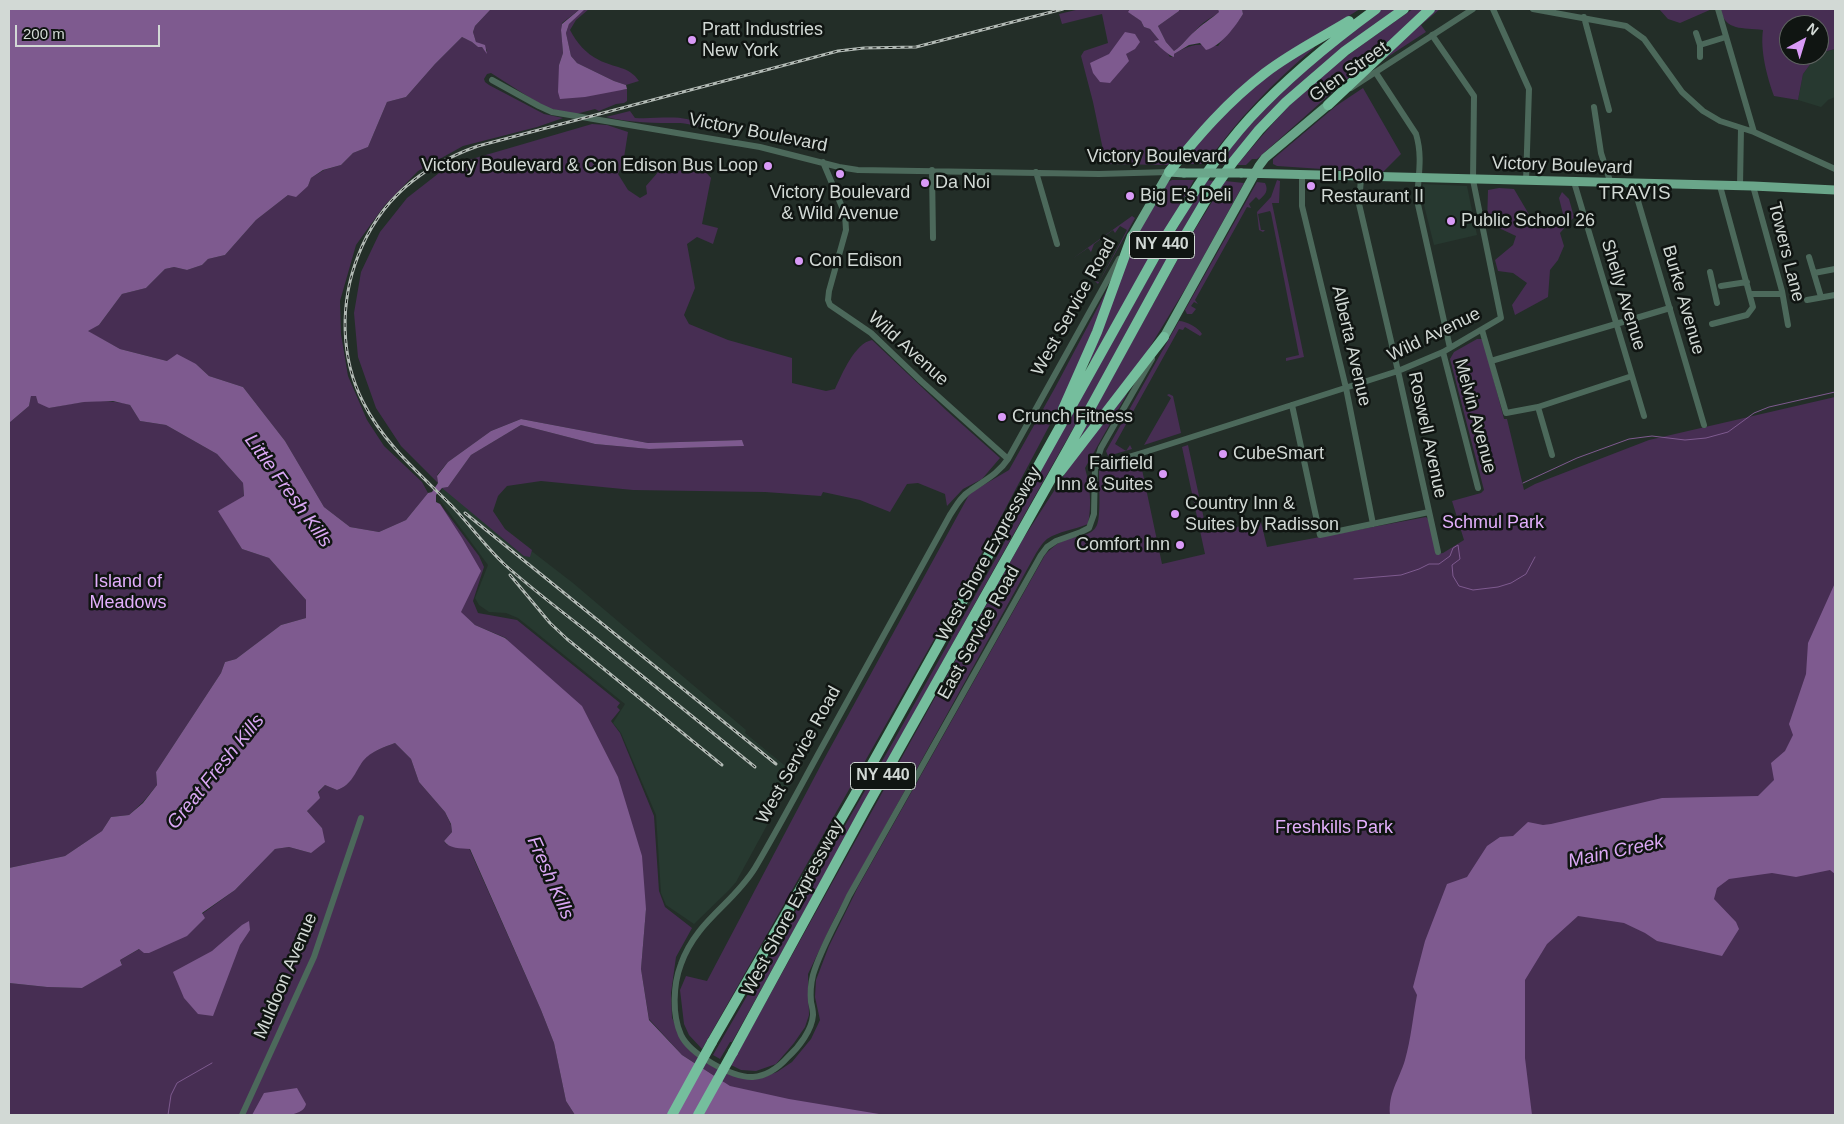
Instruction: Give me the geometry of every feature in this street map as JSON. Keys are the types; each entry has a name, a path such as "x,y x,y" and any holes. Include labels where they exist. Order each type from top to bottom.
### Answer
{"highway":[{"name":"West Shore Expressway","path":"672,1115 853,798 1194,190 1248,120 1275,91 1308,61 1375,9"},
{"path":"1170,172 1208,125 1251,84 1288,58 1362,13 1375,9"},
{"name":"West Shore Expressway","path":"698,1115 867,806 1206,200 1233,162 1280,109 1318,72 1344,51 1404,9"},
{"path":"1328,105 1430,9"},
{"path":"1005,526 1082,370 1132,236"},
{"path":"1036,502 1164,337"}],"main road":[{"name":"Glen Street","path":"1254,174 1265,158 1328,105"},
{"name":"Victory Boulevard","path":"1170,172 1753,186 1835,190"},
{"name":"West Service Road","path":"1132,236 1170,172"},
{"name":"East Service Road","path":"1164,337 1254,174"}],"street":[{"name":"Glen Street","path":"1328,105 1473,9"},
{"path":"1493,9 1529,89 1526,181"},
{"path":"1532,9 1622,24 1644,39 1691,102 1711,116 1754,132 1835,169"},
{"path":"1718,9 1754,132"},
{"path":"1584,17 1609,110"},
{"path":"1696,33 1700,45 1700,57"},
{"name":"Wild Avenue","path":"1095,467 1398,371 1443,352 1499,320 1501,316 1473,180 1474,96 1432,35"},
{"path":"1700,45 1726,37"},
{"name":"Melvin Avenue","path":"1376,73 1416,134 1421,160 1416,200 1450,348"},
{"name":"Victory Boulevard","path":"492,80 552,112 760,147 858,170 1099,174 1170,172"},
{"path":"1594,107 1599,144 1611,184"},
{"path":"1740,186 1741,128"},
{"name":"Wild Avenue","path":"823,162 846,214 846,230 829,291 828,300 830,305 872,333 1007,461"},
{"path":"932,170 934,238"},
{"path":"1036,172 1057,244"},
{"name":"Alberta Avenue","path":"1302,176 1302,206 1346,388 1373,524"},
{"name":"Roswell Avenue","path":"1361,178 1359,204 1438,552"},
{"name":"Shelly Avenue","path":"1574,182 1644,416"},
{"name":"Burke Avenue","path":"1633,184 1704,425"},
{"path":"1712,324 1750,313 1753,304 1720,186"},
{"name":"Towers Lane","path":"1753,186 1782,294 1788,325"},
{"name":"West Service Road","path":"715,1064 690,1048 682,1037 677,1023 676,984 687,948 696,933 738,890 755,868 961,499 970,490 989,479 1007,461 1132,236"},
{"path":"1809,257 1821,297"},
{"path":"1814,273 1835,269"},
{"path":"1710,272 1717,303"},
{"path":"1712,284 1718,283 1720,286 1746,282"},
{"path":"1714,292 1720,290 1720,286"},
{"path":"1750,294 1782,294"},
{"path":"1807,300 1835,295"},
{"path":"1491,361 1670,308"},
{"path":"1482,330 1506,414 1538,406 1632,376"},
{"name":"East Service Road","path":"715,1064 739,1075 753,1076 768,1073 789,1057 806,1034 813,1013 811,987 814,973 849,896 1041,555 1047,547 1056,541 1089,528 1094,514 1095,467 1101,448 1164,337"},
{"name":"Melvin Avenue","path":"1443,352 1478,488"},
{"path":"1292,405 1320,536 1429,512"},
{"path":"1538,406 1552,455"},
{"name":"Muldoon Avenue","path":"242,1115 314,957 361,818"}],"shaded area":[{"path":"1835,49 1835,97 1828,100 1821,107 1798,100 1803,74 1810,65 1829,65 1829,51"},
{"name":"Public School 26","path":"1423,184 1467,186 1477,235 1434,245 1423,201"},
{"path":"442,488 503,529 573,583 746,730 745,733 795,774 736,882 694,924 666,905 661,893 656,815 621,733 613,723 625,704 518,618 506,613 489,612 479,605 475,598 488,565 440,500"}],"green space":[{"path":"491,9 580,9 562,23 563,53 559,65 623,90 627,89 627,101 599,111 595,109 576,114 546,108 491,73 487,74 484,79 489,85 544,114 563,118 537,127 463,146 418,171 384,206 356,245 340,301 341,334 348,376 367,420 384,446 422,482 428,493 406,520 379,532 350,527 324,507 285,441 243,387 209,376 196,364 167,361 120,349 87,331 99,325 122,294 146,288 165,269 174,267 187,270 202,265 208,259 225,255 256,220 288,195 308,186 311,178 324,170 341,165 353,153 368,147 387,102 406,97 462,37 478,47 482,47 487,52 487,50 476,42 473,32 475,26"},
{"path":"584,9 589,9 576,20 570,30 579,43 594,57 626,70 639,81 626,85 614,81 577,63 571,56 566,33 569,24"},
{"path":"1080,9 1130,9 1129,12 1141,21 1144,27 1150,29 1160,41 1156,44 1165,49 1170,57 1174,57 1174,54 1190,46 1218,46 1243,14 1242,9 1360,9 1289,53 1174,164 1170,163 1168,165 1106,164 1081,56 1084,51 1108,43 1102,14 1062,24 1059,14"},
{"path":"1179,9 1218,9 1220,12 1203,23 1174,51 1166,42 1158,26 1179,11"},
{"path":"1381,9 1398,9 1319,68 1228,165 1217,164 1268,103 1337,41"},
{"path":"1413,9 1426,9 1257,159 1252,159 1246,165 1237,165 1268,128 1302,93 1348,55"},
{"path":"1434,9 1440,9 1421,25 1426,32 1369,69"},
{"path":"1659,9 1712,9 1680,23 1668,19"},
{"path":"1720,9 1835,9 1835,49 1829,50 1829,15 1779,15 1779,65 1810,65 1803,74 1798,100 1774,96 1762,46 1763,30 1736,27 1726,22"},
{"path":"1313,45 1314,48 1284,74 1243,117 1206,164 1185,164 1182,162 1204,135 1262,79"},
{"path":"1363,88 1401,154 1382,173 1277,166 1273,164 1273,159 1336,106"},
{"path":"630,111 635,118 680,118 696,122 703,127 683,123 634,122 606,117"},
{"path":"592,124 607,125 628,132 623,164 618,174 628,190 640,198 647,194 646,186 659,171 704,170 711,178 702,224 718,228 713,244 697,237 687,244 695,288 684,315 689,324 728,340 792,358 792,383 826,391 835,389 855,353 866,342 872,340 1000,458 982,479 963,489 947,506 945,494 918,483 907,484 890,512 860,500 823,492 821,496 765,492 633,490 541,481 507,486 498,496 493,511 505,529 532,550 530,557 524,556 442,488 448,487 471,455 521,425 595,444 649,449 743,446 742,440 648,443 521,419 491,431 448,462 437,475 438,483 401,446 376,408 358,357 354,313 361,272 380,232 407,198 448,166"},
{"path":"1172,180 1194,180 1091,362 1089,361 1135,238 1168,182"},
{"path":"1205,180 1216,181 1092,394 732,1042 730,1042 720,1059 713,1055 893,742 1000,551 1041,469"},
{"path":"1277,180 1280,181 1279,203 1272,203 1304,357 1286,361 1286,358 1299,355 1271,213 1270,211 1258,214 1261,230 1265,230 1263,232 1259,230 1257,212 1271,197"},
{"path":"1225,181 1244,183 1190,281 1145,355 1081,437 1189,239"},
{"path":"1257,182 1265,183 1266,193 1259,200 1256,197 1249,204 1251,208 1247,207 1195,300 1198,304 1194,302 1191,306 1196,309 1192,314 1187,314 1185,310"},
{"path":"1499,188 1514,189 1537,228 1564,218 1559,198 1562,192 1569,199 1574,217 1560,233 1564,246 1558,260 1550,270 1548,297 1515,315 1512,305 1527,283 1513,273 1498,271 1495,260 1513,245 1516,236 1487,225 1488,190"},
{"path":"1132,216 1135,218 1098,284 1095,281 1099,282 1127,230 1120,226 1115,233 1113,230 1094,244 1091,252 1088,248 1072,259"},
{"path":"1109,286 1074,379 966,583 702,1049 689,1035 684,1024 680,990 686,976 707,981 823,761 970,493 1009,470"},
{"path":"1179,321 1192,325 1202,334 1200,336 1185,327 1183,330 1179,329 1115,444 1126,451 1108,456 1106,451"},
{"name":"Freshkills Park","path":"1477,339 1483,339 1504,419 1507,419 1524,490 1649,440 1835,397 1835,1115 707,1115 724,1082 682,1055 649,1019 641,969 646,909 506,638 475,625 460,612 440,504 479,556 484,567 473,601 478,613 517,620 620,703 617,707 620,710 611,721 620,733 654,816 659,891 665,907 692,928 676,957 671,993 672,1018 689,1050 728,1073 766,1076 777,1072 792,1062 811,1039 820,1020 815,997 816,980 829,946 858,887 1045,555 1067,539 1091,532 1097,525 1099,471 1140,460 1162,564 1205,554 1182,447 1188,445 1207,533 1261,522 1267,547 1426,517 1430,521 1437,554 1443,553 1464,540 1452,501 1481,493 1484,490 1450,359 1454,352"},
{"path":"1125,393 1127,394 1085,468 1090,496 1088,524 1056,534 1047,539 1035,555 836,915 808,974 809,1015 805,1027 776,1064 756,1071 741,1070 731,1065 1023,539 1070,466"},
{"path":"1167,395 1173,396 1181,433 1144,445 1171,398"},
{"name":"Island of Meadows","path":"31,396 36,396 49,408 99,401 130,405 140,421 166,425 217,454 243,483 244,497 219,511 242,549 269,558 306,600 306,618 281,625 236,659 225,662 221,673 156,772 157,785 129,815 111,817 102,831 65,856 9,868 9,423 29,406"},
{"path":"395,743 411,759 419,782 445,812 452,832 444,841 446,844 469,848 541,1010 554,1043 566,1101 575,1115 9,1115 9,983 82,988 122,964 120,960 202,914 235,890 275,849 289,847 311,853 322,828 307,811 319,798 318,793 325,785 337,790 342,788 366,757"}],"water":[{"path":"9,9 491,9 475,26 473,32 476,42 485,45 487,54 482,47 478,47 462,37 406,97 387,102 368,147 353,153 341,165 323,170 311,178 308,186 296,197 288,195 256,220 225,255 208,259 202,265 187,270 174,267 165,269 146,288 122,294 99,325 88,331 120,349 167,361 177,354 196,364 209,376 243,387 285,441 324,507 350,527 379,532 406,520 428,493 432,492 438,483 437,476 448,462 491,431 521,419 648,443 742,440 744,446 649,449 595,444 521,425 471,455 448,487 442,488 436,495 436,502 440,504 481,571 461,612 475,625 505,638 582,706 618,777 642,856 646,909 641,969 649,1020 682,1055 730,1086 789,1099 885,1115 575,1115 566,1101 554,1043 541,1010 470,849 452,847 446,844 444,841 452,832 451,824 445,812 419,782 411,759 395,743 378,750 366,758 350,782 342,788 337,790 325,785 318,792 320,798 307,811 322,828 325,842 311,853 289,847 275,849 235,890 202,913 205,918 187,936 149,953 144,953 139,949 120,960 122,965 82,988 9,983 9,868 65,856 102,831 111,817 129,815 143,803 157,785 156,772 221,673 225,662 236,659 281,625 306,618 306,600 269,558 242,549 218,511 244,496 243,483 217,454 166,425 140,421 130,405 113,401 84,402 49,408 38,403 36,396 31,396 29,406 9,423"},
{"path":"580,9 585,9 569,24 566,33 571,56 577,63 626,85 627,89 585,97 560,99 558,92 559,65 563,53 562,24"},
{"path":"1130,9 1179,9 1179,11 1158,26 1166,42 1174,51 1197,29 1219,12 1218,9 1242,9 1243,14 1232,30 1217,45 1206,50 1200,43 1189,45 1174,54 1174,57 1155,43 1154,41 1159,40 1150,29 1144,27 1141,21 1128,12"},
{"path":"1125,32 1135,34 1140,42 1135,49 1126,54 1129,61 1110,83 1100,82 1093,73 1090,63 1109,54"},
{"name":"Main Creek","path":"1835,583 1835,874 1830,870 1796,877 1772,873 1729,879 1717,888 1714,899 1736,922 1739,929 1722,956 1657,941 1624,923 1578,916 1547,944 1525,980 1525,1058 1532,1115 1390,1115 1392,1093 1405,1060 1410,1036 1417,995 1413,987 1425,941 1447,884 1467,877 1487,846 1500,837 1513,836 1528,822 1543,825 1551,824 1662,798 1758,796 1774,780 1771,763 1785,751 1793,735 1789,724 1806,674 1808,643"},
{"path":"249,921 250,930 240,945 213,1016 198,1014 184,998 173,972 212,951"},
{"path":"297,1088 306,1104 298,1112 283,1116 252,1115 264,1093"}],"waterway":[{"path":"1523,483 1577,458 1629,439 1652,436 1685,440 1706,438 1728,432 1754,413 1769,407 1835,392"},
{"path":"1354,579 1401,575 1429,564 1439,564 1450,556 1453,548 1458,545 1460,559 1452,565 1453,576 1459,586 1473,590 1498,587 1511,583 1526,574 1535,557"},
{"path":"168,1115 171,1095 177,1083 212,1063"}],"railway":[{"path":"755,767 504,564 452,506 403,458 381,431 355,385 347,348 345,329 348,292 358,256 378,218 405,187 439,164 478,146 838,51 864,48 916,47 1063,9"},
{"path":"465,513 776,764"},
{"path":"510,575 550,623 567,639 722,765"}],"place":[{"name":"Pratt Industries New York","path":"692,40"},
{"name":"Victory Boulevard & Con Edison Bus Loop","path":"768,166"},
{"name":"Victory Boulevard & Wild Avenue","path":"840,174"},
{"name":"Da Noi","path":"925,183"},
{"name":"El Pollo Restaurant II","path":"1311,186"},
{"name":"Big E's Deli","path":"1130,196"},
{"name":"Public School 26","path":"1451,221"},
{"name":"Con Edison","path":"799,261"},
{"name":"Crunch Fitness","path":"1002,417"},
{"name":"CubeSmart","path":"1223,454"},
{"name":"Fairfield Inn & Suites","path":"1163,474"},
{"name":"Country Inn & Suites by Radisson","path":"1175,514"},
{"name":"Comfort Inn","path":"1180,545"}],"district":[{"name":"TRAVIS","path":"1635,194"}],"water label":[{"name":"Little Fresh Kills","path":"288,491"},
{"name":"Great Fresh Kills","path":"216,772"},
{"name":"Fresh Kills","path":"550,878"}],"park label":[{"name":"Schmul Park","path":"1493,523"}]}
